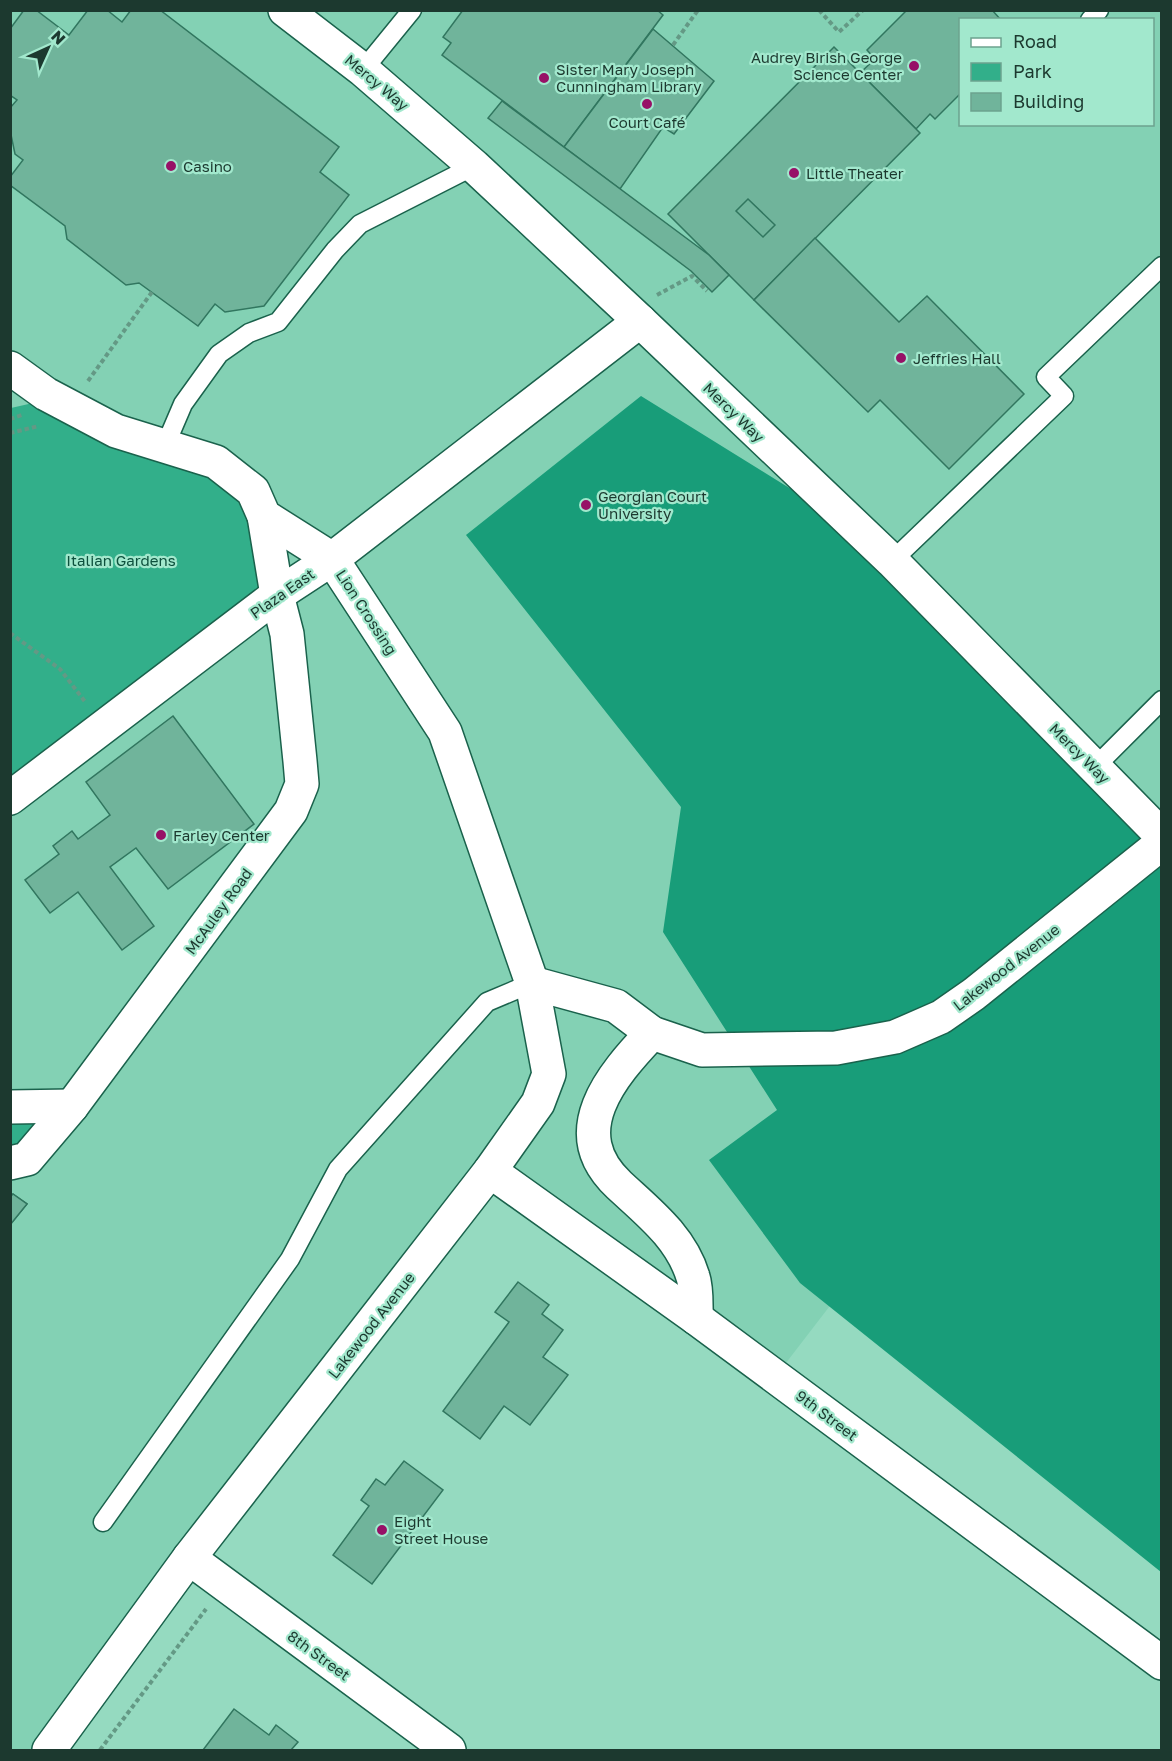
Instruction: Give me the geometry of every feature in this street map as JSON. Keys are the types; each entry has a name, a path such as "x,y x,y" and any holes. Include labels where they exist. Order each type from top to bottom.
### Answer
{"street":[{"name":"Mercy Way","path":"285,10 363,70 474,166 640,321 892,561 1161,837"},
{"name":"Plaza East","path":"10,798 277,595 332,559 640,321"},
{"path":"12,373 72,409 116,431 216,462 253,491 264,516"},
{"name":"Lion Crossing","path":"264,516 332,559 446,732 532,983"},
{"name":"McAuley Road","path":"10,1163 27,1159 72,1106 291,811 302,784 287,634 277,595 264,516"},
{"name":"Lakewood Avenue","path":"49,1750 189,1558 490,1171 538,1103 549,1074 532,983 616,1006 652,1034 702,1050 836,1048 895,1037 941,1017 974,994 1161,843"},
{"path":"652,1034 623,1063 595,1110 592,1129 598,1156 617,1184 651,1212 671,1235 693,1277 696,1318"},
{"path":"10,1107 72,1106"},
{"name":"9th Street","path":"490,1171 696,1318 1161,1663"},
{"name":"8th Street","path":"189,1558 449,1750"}],"lane":[{"path":"363,70 412,10"},
{"path":"165,446 183,404 219,354 249,333 278,322 360,224 474,166"},
{"path":"892,561 1064,396 1046,377 1161,266"},
{"path":"1095,767 1161,700"},
{"path":"103,1522 290,1259 338,1169 487,1002 532,983"}],"path":[{"path":"673,45 698,10"},
{"path":"819,10 839,32 863,10"},
{"path":"10,433 44,425 74,424 72,409 152,292"},
{"path":"10,419 26,415"},
{"path":"10,633 60,669 104,726"},
{"path":"100,1750 224,1584"}],"shaded area":[{"name":"Georgian Court University","path":"11,11 1161,11 1161,886 996,1090 769,1385 491,1172 53,1750 11,1750"},
{"path":"641,396 886,548 1161,851 1161,1572 800,1283 709,1160 777,1110 663,932 681,807 466,535"}],"green space":[{"name":"Italian Gardens","path":"33,403 209,472 246,506 265,576 255,597 11,780 11,408"},
{"path":"32,1118 40,1127 33,1138 10,1147 10,1120"}],"building":[{"name":"Casino","path":"24,10 36,10 69,35 88,10 107,10 122,22 131,10 160,10 339,147 320,172 349,195 264,306 225,312 215,304 198,326 139,283 126,285 67,239 65,226 10,185 10,177 23,160 15,154 10,130 10,108 17,100 10,95 10,29"},
{"name":"Sister Mary Joseph Cunningham Library","path":"463,10 657,10 663,15 564,147 442,55 451,43 443,37"},
{"name":"Audrey Birish George Science Center","path":"907,10 992,10 999,18 959,18 959,95 935,119 930,114 916,129 860,73 875,59 867,50"},
{"name":"Court Café","path":"653,29 714,81 674,134 663,127 620,189 564,147"},
{"name":"Little Theater","path":"834,47 920,133 754,300 668,214"},
{"path":"502,101 709,255 729,275 712,292 691,271 488,118"},
{"path":"748,199 775,225 763,237 736,211"},
{"name":"Jeffries Hall","path":"815,238 899,322 927,296 1024,394 949,469 880,400 868,412 754,300"},
{"name":"Farley Center","path":"173,716 254,824 168,889 136,848 110,867 154,926 122,950 78,892 50,913 25,880 59,854 53,846 72,831 78,839 110,815 86,782"},
{"path":"13,1194 27,1204 10,1225 10,1197"},
{"path":"13,1194 27,1204 10,1225 10,1197"},
{"path":"518,1282 549,1305 542,1314 563,1330 543,1357 568,1375 530,1425 504,1406 480,1439 443,1411 509,1322 495,1312"},
{"name":"Eight Street House","path":"404,1461 443,1490 372,1584 333,1555 369,1506 361,1500 376,1479 385,1485"},
{"path":"234,1709 269,1735 276,1725 298,1742 291,1750 203,1750"}],"place":[{"name":"Audrey Birish George Science Center","path":"914,66"},
{"name":"Sister Mary Joseph Cunningham Library","path":"544,78"},
{"name":"Court Café","path":"647,104"},
{"name":"Casino","path":"171,166"},
{"name":"Little Theater","path":"794,173"},
{"name":"Jeffries Hall","path":"901,358"},
{"name":"Georgian Court University","path":"586,505"},
{"name":"Farley Center","path":"161,835"},
{"name":"Eight Street House","path":"382,1530"}]}
